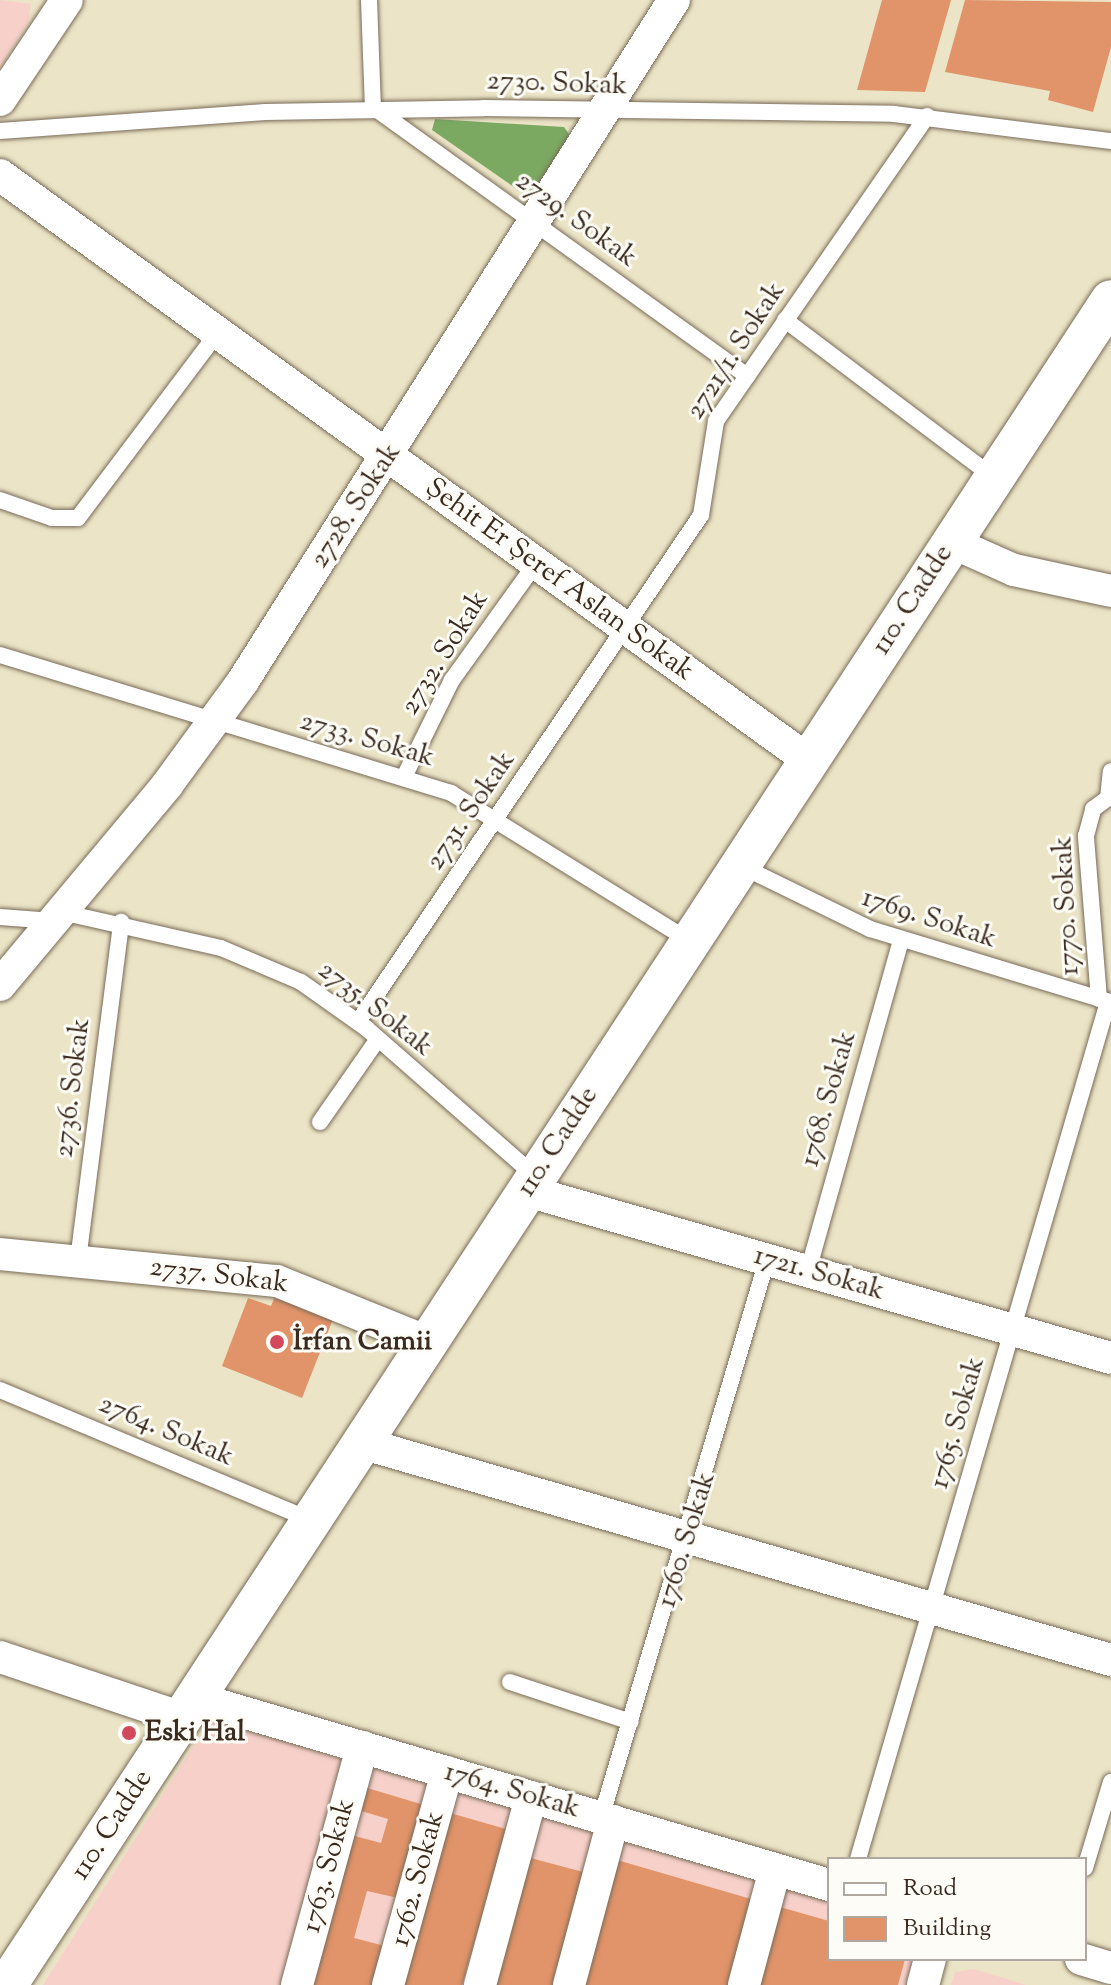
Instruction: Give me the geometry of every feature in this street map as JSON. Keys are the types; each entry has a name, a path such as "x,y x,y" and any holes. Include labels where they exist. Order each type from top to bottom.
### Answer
{"street":[{"path":"0,100 67,0"},
{"name":"2728. Sokak","path":"0,985 213,724 388,456 674,0"},
{"name":"Şehit Er Şeref Aslan Sokak","path":"0,175 808,760"},
{"name":"110. Cadde","path":"7,1982 1111,300"},
{"path":"951,542 1024,573 1111,591"},
{"name":"1721. Sokak","path":"531,1184 767,1260 1111,1358"},
{"name":"2737. Sokak","path":"0,1254 277,1281 428,1342"},
{"path":"361,1443 1111,1660"},
{"name":"1764. Sokak","path":"0,1657 188,1708 362,1747 827,1884"},
{"name":"1763. Sokak","path":"297,1985 362,1747"},
{"name":"1762. Sokak","path":"388,1985 447,1772"},
{"path":"480,1985 531,1797"},
{"name":"1760. Sokak","path":"569,1985 607,1820"},
{"path":"744,1985 775,1869"},
{"path":"923,1985 929,1961"},
{"path":"1087,1961 1111,1968"}],"lane":[{"path":"369,0 373,107"},
{"name":"2730. Sokak","path":"0,131 373,107 927,116 1111,141"},
{"name":"2729. Sokak","path":"373,107 747,376"},
{"name":"2721/1. Sokak","path":"626,629 704,509 711,431 927,116"},
{"path":"785,320 993,477"},
{"path":"0,500 52,518 78,518 218,332"},
{"name":"2732. Sokak","path":"405,775 452,680 536,563"},
{"name":"2731. Sokak","path":"358,1022 626,629"},
{"name":"2733. Sokak","path":"0,655 213,724 405,775 498,817 690,941"},
{"name":"1770. Sokak","path":"1106,1001 1086,836 1093,809 1109,797 1111,771"},
{"name":"1769. Sokak","path":"739,865 901,940 1106,1001"},
{"name":"2735. Sokak","path":"0,917 57,916 121,922 265,965 358,1022 531,1184"},
{"name":"2736. Sokak","path":"78,1260 121,922"},
{"name":"1768. Sokak","path":"808,1271 901,940"},
{"name":"1765. Sokak","path":"859,1857 1106,1001"},
{"path":"320,1122 378,1039"},
{"name":"1760. Sokak","path":"607,1820 631,1722 689,1538 767,1260"},
{"name":"2764. Sokak","path":"0,1390 311,1520"},
{"path":"510,1682 631,1722"},
{"path":"1087,1861 1111,1782"}],"shaded area":[{"path":"0,0 31,4 28,23 0,67"},
{"path":"210,1720 827,1901 827,1961 916,1961 910,1985 43,1985"},
{"path":"974,1969 1026,1985 951,1985 955,1972"}],"green space":[{"path":"435,119 564,127 571,137 531,199 432,130"}],"building":[{"path":"882,0 951,0 925,92 857,90"},
{"path":"965,0 1111,2 1111,47 1093,112 1048,100 1050,91 945,72"},
{"name":"İrfan Camii","path":"275,1296 333,1319 302,1398 222,1366 248,1298 271,1306"},
{"path":"364,1787 424,1805 398,1898 367,1891 354,1938 385,1946 374,1985 308,1985 351,1835 381,1843 388,1819 358,1810"},
{"path":"450,1813 507,1829 462,1985 401,1985"},
{"path":"527,1857 585,1873 555,1985 493,1985"},
{"path":"617,1860 751,1899 728,1985 583,1985"},
{"path":"780,1907 827,1920 827,1961 904,1961 898,1985 759,1985"}],"place":[{"name":"İrfan Camii","path":"277,1342"},
{"name":"Eski Hal","path":"129,1733"}]}
